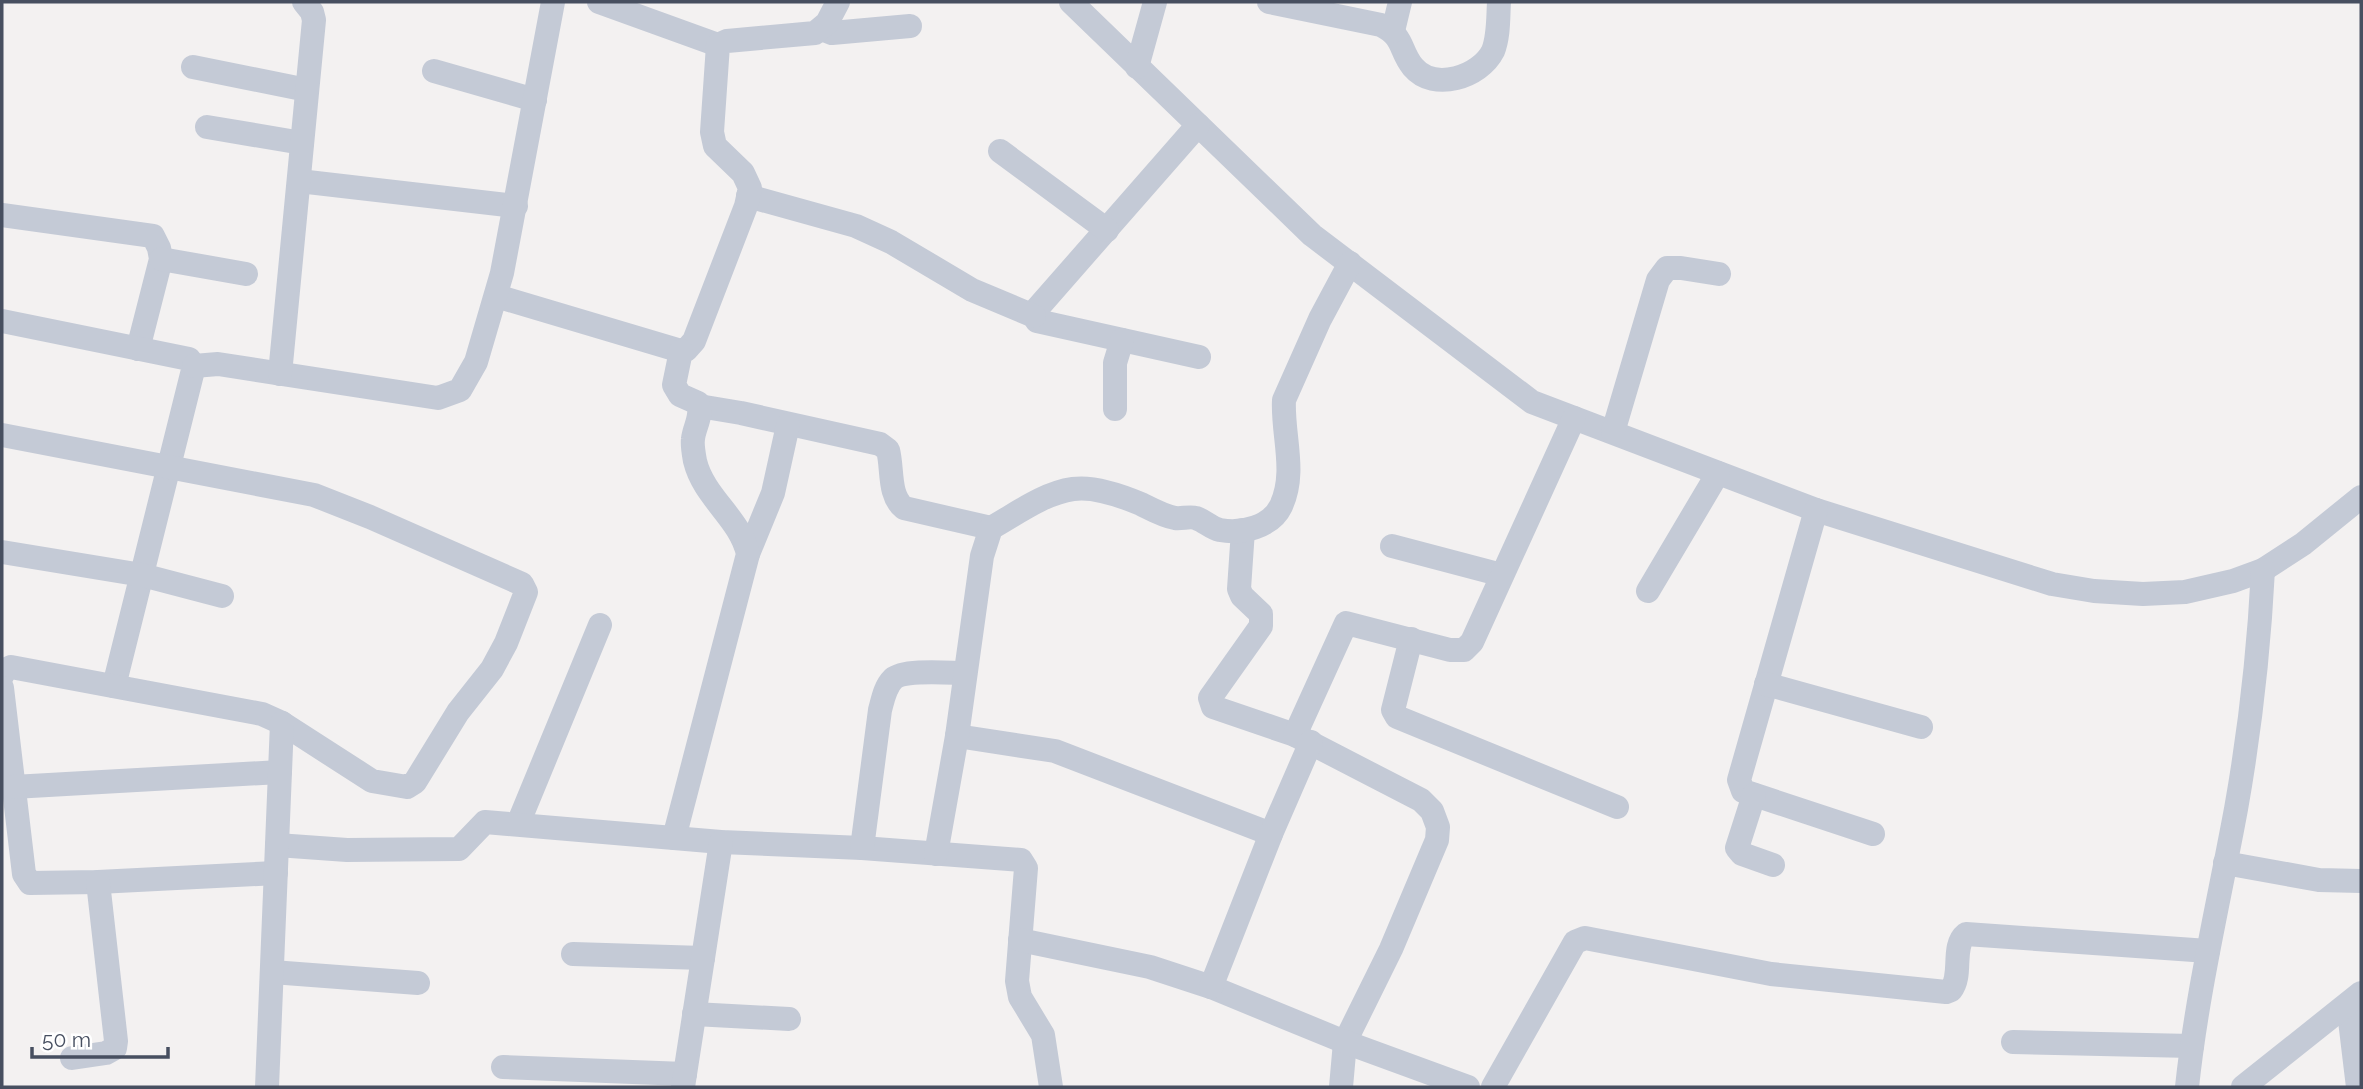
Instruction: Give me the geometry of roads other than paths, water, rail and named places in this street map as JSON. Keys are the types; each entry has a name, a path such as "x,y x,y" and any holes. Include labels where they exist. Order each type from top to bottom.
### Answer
{"street":[{"path":"280,374 314,20 312,12 304,2"},
{"path":"194,366 218,364 438,398 460,390 475,362 496,296 516,206 553,2"},
{"path":"599,2 718,45 727,41 815,33 822,29 838,2"},
{"path":"1071,2 1312,235 1532,402 1816,510 2052,584 2094,591 2143,594 2203,590 2263,570 2303,544 2361,497"},
{"path":"1137,66 1155,2"},
{"path":"1269,2 1298,5 1381,25 1393,31 1399,38 1413,67 1422,75 1443,80 1469,74 1492,53 1496,41 1499,2"},
{"path":"1393,31 1400,2"},
{"path":"822,29 832,33 910,26"},
{"path":"496,296 681,351 686,350 694,341 750,188 743,173 715,146 712,132 718,45"},
{"path":"193,67 307,90"},
{"path":"434,71 535,100"},
{"path":"1034,316 1035,311 1198,125"},
{"path":"207,127 302,143"},
{"path":"1000,151 1107,230"},
{"path":"299,181 516,206"},
{"path":"748,196 856,226 891,242 972,290 1034,316 1037,321 1199,357"},
{"path":"2,215 153,236 158,242 161,259 138,349"},
{"path":"161,259 246,274"},
{"path":"699,406 880,444 888,450 894,492 897,502 904,508 991,528 1048,497 1072,489 1090,489 1135,501 1177,518 1200,519 1209,526 1222,530 1243,530 1262,525 1273,517 1281,506 1286,488 1289,447 1283,411 1284,400 1320,319 1350,263"},
{"path":"1613,432 1658,280 1667,268 1719,274"},
{"path":"2,321 189,359 194,366 114,686"},
{"path":"1115,409 1115,363 1122,340"},
{"path":"681,351 674,384 680,395 698,403 700,411 692,440 695,460 702,481 740,531 748,554"},
{"path":"1212,987 1271,834 1346,623 1450,650 1464,650 1472,642 1574,418"},
{"path":"674,838 748,554 773,493 788,425"},
{"path":"2,435 326,499 522,584 525,588 526,596 506,643 411,785 387,785 372,781 282,723 262,715 11,667 3,675 4,728 13,787 12,855 30,883 276,873"},
{"path":"1648,591 1718,472"},
{"path":"1816,510 1739,780 1742,791 1873,834"},
{"path":"936,854 957,736 982,556 991,528"},
{"path":"1243,530 1239,589 1242,596 1261,614 1261,626 1210,698 1211,703 1303,738 1421,800 1432,811 1438,827 1437,840 1396,937 1345,1042 1341,1087"},
{"path":"1392,546 1502,575"},
{"path":"2,552 142,575 222,596"},
{"path":"2187,1087 2208,951 2236,805 2257,654 2263,570"},
{"path":"519,824 600,625"},
{"path":"1410,639 1393,710 1397,718 1617,807"},
{"path":"862,848 880,710 886,690 894,678 907,674 965,673"},
{"path":"1766,684 1920,727"},
{"path":"267,1087 282,723"},
{"path":"957,736 1055,751 1271,834"},
{"path":"13,787 280,772"},
{"path":"1754,795 1737,848 1742,855 1773,865"},
{"path":"277,845 347,850 459,849 485,822 722,842 862,848 1023,861 1026,868 1018,990 1043,1035 1051,1087"},
{"path":"503,1067 684,1080 722,842"},
{"path":"2225,863 2319,880 2361,881"},
{"path":"72,1058 106,1053 115,1048 116,1041 97,882"},
{"path":"1493,1087 1575,942 1585,938 1771,974 1946,992 1954,987 1960,940 1966,934 2208,951"},
{"path":"1020,940 1150,967 1212,987 1345,1042 1468,1087"},
{"path":"573,954 703,958"},
{"path":"272,972 418,983"},
{"path":"2243,1087 2354,999"},
{"path":"2354,999 2358,1087"},
{"path":"694,1014 789,1018"},
{"path":"2013,1042 2192,1046"}]}
